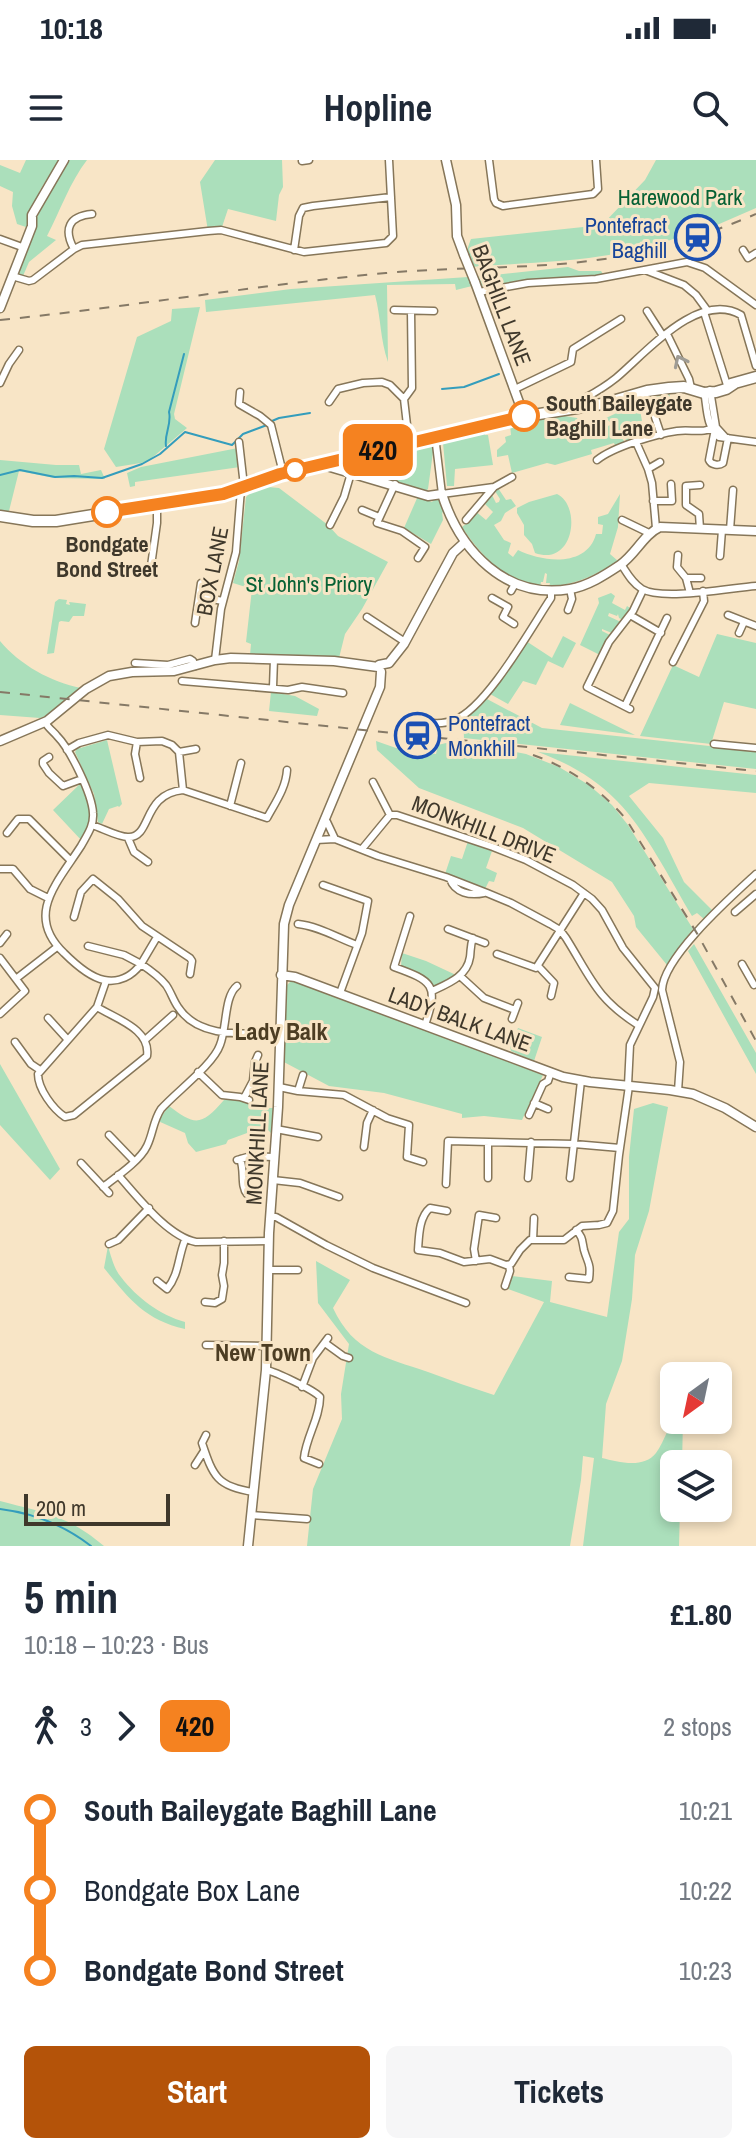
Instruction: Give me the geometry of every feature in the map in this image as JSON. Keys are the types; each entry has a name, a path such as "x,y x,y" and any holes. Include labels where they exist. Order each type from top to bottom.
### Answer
{"highway":[{"path":"0,516 56,521 203,498 283,473 524,416 606,404 647,391 680,387 705,392 756,377"}],"street":[{"path":"0,308 32,226 32,215 64,160"},
{"path":"302,161 309,160"},
{"path":"12,276 33,280 82,245 214,230 310,252 389,242 393,236 389,160"},
{"name":"BAGHILL LANE","path":"446,160 456,205 457,236 524,416"},
{"path":"489,160 494,199 503,206 593,194 598,189 596,160"},
{"path":"294,250 303,208 391,197"},
{"path":"74,249 68,233 70,224 81,215 92,214"},
{"path":"0,239 22,247"},
{"path":"743,250 748,258 756,253"},
{"path":"477,287 596,279 687,262 714,274 756,305"},
{"path":"645,269 684,285 696,295 706,311 731,384"},
{"path":"394,310 434,311"},
{"path":"404,399 412,388 411,311"},
{"path":"647,311 665,335 689,379 705,392 717,437 756,442"},
{"path":"581,408 585,398 610,382 645,350 685,321 706,311 733,311 741,315 756,366"},
{"path":"515,389 571,362 573,349 621,319"},
{"path":"0,383 19,350"},
{"path":"329,402 337,390 363,383 382,382 390,385 404,399 407,425 404,429 410,442"},
{"path":"240,392 239,404 269,423 283,473"},
{"path":"655,417 661,435"},
{"path":"597,460 636,442 661,435 714,430"},
{"path":"714,430 711,463 723,463 727,438"},
{"path":"435,436 442,494 452,521 465,542 511,591"},
{"name":"BOX LANE","path":"215,660 223,601 236,552 243,488 239,442"},
{"path":"636,442 653,489 652,531"},
{"path":"339,460 343,468 349,471"},
{"path":"648,469 660,462"},
{"path":"320,464 428,496 494,487"},
{"path":"330,525 344,497 349,471"},
{"path":"466,520 494,487 512,477"},
{"path":"395,484 377,523 402,531 425,547 418,558"},
{"path":"653,501 672,501 671,484"},
{"path":"700,485 686,486 686,505 699,514 700,529"},
{"path":"720,556 733,490"},
{"path":"150,573 157,504"},
{"path":"362,510 379,517"},
{"path":"622,520 652,531"},
{"path":"511,591 551,591 588,584 631,557 652,531 664,527 756,531"},
{"path":"0,741 48,720 86,689 109,676 174,671 231,658 344,661 381,668 393,660 405,642 453,553 465,542"},
{"path":"678,555 677,567 686,578 690,593"},
{"path":"621,564 643,590 655,593 690,593 756,586"},
{"path":"686,578 701,578"},
{"path":"195,623 201,583"},
{"path":"568,610 572,599 570,589"},
{"path":"643,590 630,615 609,642 587,687 628,707 667,618"},
{"path":"503,604 511,591"},
{"path":"410,720 449,722 464,715 485,695 551,598 551,591"},
{"path":"673,662 704,601 703,591"},
{"path":"200,597 223,601"},
{"path":"492,598 508,607 503,617 514,624"},
{"path":"630,615 661,633"},
{"path":"728,615 756,626"},
{"path":"367,617 405,642"},
{"path":"739,633 744,622"},
{"path":"680,648 689,652"},
{"path":"135,663 168,665 190,659 195,666"},
{"path":"273,687 274,659"},
{"name":"MONKHILL LANE","path":"248,1546 266,1370 284,924 380,687 381,668"},
{"path":"182,681 288,690 322,688 343,693"},
{"path":"48,720 67,750 92,805 92,825 48,898 45,923 49,934 57,947 84,969 106,981 128,976 141,964 157,937"},
{"path":"67,750 79,743 108,735 137,742 162,741 179,752 183,790"},
{"path":"137,742 135,754 140,778"},
{"path":"714,744 756,748"},
{"path":"179,752 196,749"},
{"path":"49,757 39,762 61,789 82,779"},
{"path":"230,806 241,763"},
{"path":"92,825 128,838 140,833 161,797 183,790 267,818 280,794 287,770"},
{"name":"MONKHILL DRIVE","path":"373,782 390,815"},
{"path":"26,818 30,809"},
{"name":"MONKHILL DRIVE","path":"362,849 390,815"},
{"name":"MONKHILL DRIVE","path":"390,815 493,847 537,866 584,893 602,910 623,948 659,986"},
{"path":"7,833 18,819 26,818 34,822 71,861"},
{"path":"324,821 335,839"},
{"path":"128,838 134,852 148,862"},
{"path":"316,840 335,839 450,879 524,910 560,930 601,996 638,1025"},
{"path":"0,869 13,869 30,889 48,898"},
{"path":"505,1286 509,1265 526,1242 564,1240 587,1224 604,1225 612,1215 630,1045 638,1025 673,963 705,923 756,874"},
{"path":"74,917 78,897 93,879 118,899 137,922 186,954 192,961 190,974"},
{"path":"323,885 368,901 364,927 340,993"},
{"path":"497,954 536,968 584,893"},
{"path":"735,912 756,894"},
{"path":"749,899 756,907"},
{"path":"410,916 394,967 417,975 432,991 432,1004 425,1025"},
{"path":"298,924 308,925 357,945"},
{"path":"448,929 485,943"},
{"path":"0,943 7,934"},
{"path":"432,991 460,976 469,960 473,938"},
{"path":"88,946 124,955 141,964 160,978 178,1008 194,1022 224,1033 279,1033"},
{"path":"17,978 57,947"},
{"path":"0,958 25,990 0,1014"},
{"path":"192,961 201,959"},
{"path":"742,964 754,985"},
{"path":"538,966 554,983 551,996"},
{"path":"748,974 756,970"},
{"name":"LADY BALK LANE","path":"281,975 295,977 581,1081 693,1094 725,1108 756,1127"},
{"path":"460,976 484,998 517,1007 512,1019"},
{"path":"97,1007 129,1025 145,1040 147,1056 68,1118 58,1112 39,1084 38,1077 40,1070 97,1007 106,981"},
{"path":"81,1163 86,1174 106,1190 147,1147 160,1111 216,1054 224,1033 229,996 237,986"},
{"path":"659,986 680,1062 678,1091"},
{"path":"145,1040 173,1015"},
{"path":"49,1023 68,1040"},
{"path":"15,1042 18,1052 40,1070"},
{"path":"198,1072 222,1095 247,1099 258,1055"},
{"path":"529,1115 551,1072"},
{"path":"298,1091 303,1075"},
{"path":"570,1178 581,1081"},
{"path":"279,1087 344,1095 387,1118 409,1125 407,1157 423,1162"},
{"path":"534,1103 548,1109"},
{"path":"364,1147 367,1123 373,1110"},
{"path":"276,1129 318,1137"},
{"path":"109,1135 134,1161"},
{"path":"446,1184 448,1141 620,1148"},
{"path":"488,1142 488,1178"},
{"path":"528,1178 531,1142"},
{"path":"110,1150 117,1143"},
{"path":"254,1196 244,1190 243,1168 238,1159 259,1155 273,1157"},
{"path":"118,1175 185,1240 269,1241"},
{"path":"273,1180 300,1183 339,1197"},
{"path":"109,1244 118,1240 149,1208"},
{"path":"447,1211 426,1210 421,1222 418,1250 440,1253 461,1261 490,1259 509,1265"},
{"path":"476,1261 474,1249 479,1215 496,1218"},
{"path":"270,1217 276,1217 373,1268 466,1303"},
{"path":"533,1240 534,1218"},
{"path":"569,1277 589,1279 590,1261 585,1253 584,1239 576,1230"},
{"path":"157,1281 167,1289 173,1282 185,1240"},
{"path":"205,1302 215,1303 222,1299 224,1241"},
{"path":"269,1270 298,1270"},
{"path":"302,1387 313,1358 326,1340 349,1358"},
{"path":"211,1347 267,1346"},
{"path":"266,1370 315,1392 321,1400 302,1460 319,1464"},
{"path":"206,1435 202,1443 216,1478 235,1488 254,1492"},
{"path":"195,1465 204,1451"},
{"path":"252,1515 307,1519"}],"green space":[{"path":"26,160 59,160 40,190 26,227 17,224 12,206 13,192 0,186 0,165 20,173"},
{"path":"67,160 87,160 70,187 47,236 56,240 29,262 23,276 16,272 37,217"},
{"path":"215,160 282,160 283,187 276,221 228,209 221,230 208,231 200,182"},
{"name":"Harewood Park","path":"656,160 756,160 756,208 710,228 708,226 633,251 471,267 467,253 471,239 602,225 645,180"},
{"path":"568,267 579,271 601,271 603,274 515,281 486,288 475,277"},
{"path":"468,277 472,286 456,290 455,284 387,285 388,362 375,295 206,312 205,300 291,289"},
{"path":"200,307 174,414 175,419 187,428 147,462 116,467 104,449 137,337 171,321 172,309"},
{"path":"669,392 673,410 663,411 661,405 640,410 642,421 629,424 634,438 627,441 606,418 623,410 628,402"},
{"path":"558,415 577,418 582,430 592,434 610,425 626,443 616,448 614,443 591,450 592,454 555,465 547,463 512,473 508,455 497,457 497,450 506,442 505,437 511,435 510,424"},
{"path":"484,429 485,435 488,435 493,465 455,469 454,486 447,486 443,443"},
{"path":"432,444 426,491 349,467 349,462 391,450"},
{"path":"238,448 240,467 135,482 135,486 130,487 127,473 141,467"},
{"path":"0,460 79,465 81,474 101,470 105,479 54,478 19,471 8,515 0,513"},
{"name":"St John's Priory","path":"257,486 279,488 338,536 388,562 345,634 339,658 250,655 251,644 246,642 252,589 233,583 239,561 246,497"},
{"path":"498,488 506,500 511,499 516,506 494,525 504,540 511,543 508,553 513,557 518,550 551,559 583,553 596,534 602,534 603,525 598,524 598,517 608,514 620,494 618,527 610,554 618,561 585,578 549,587 545,573 540,587 505,573 477,548 462,527 474,510 486,520 493,512 483,502 492,495 496,503 499,502 495,491"},
{"path":"557,494 570,510 570,533 566,544 548,555 535,553 524,535 524,525 517,508"},
{"path":"418,496 432,502 440,499 447,512 442,512 443,520 431,544 404,528"},
{"path":"611,593 615,596 612,603 625,610 627,606 630,608 623,620 618,614 609,613 608,616 621,622 612,633 602,629 610,635 600,655 580,645 599,603 598,598"},
{"path":"67,600 66,604 70,605 69,602 86,604 84,616 73,616 69,622 59,622 54,653 47,654 55,602"},
{"path":"717,634 756,643 756,709 724,702 711,744 640,736 673,665 699,677"},
{"path":"563,636 576,643 563,668 548,661 536,685 523,681 508,704 490,694 526,641 552,658"},
{"path":"0,641 17,658 37,671 58,682 81,688 40,718 0,715"},
{"path":"271,692 295,696 319,709 317,716 269,711"},
{"path":"487,699 542,728 756,751 756,769 464,738 463,720"},
{"path":"570,703 635,735 560,725"},
{"path":"107,740 122,804 109,809 102,824 98,822 94,794 75,752"},
{"path":"376,741 396,748 436,754 438,745 446,743 506,750 559,767 589,785 612,805 628,825 693,929 667,965 636,927 634,916 612,882 523,828 419,788 377,750"},
{"path":"538,752 756,775 756,793 649,783 629,796 663,838 684,882 712,910 704,919 697,913 692,916 647,840 617,801 580,772"},
{"path":"80,784 85,788 92,819 82,841 53,810"},
{"path":"468,841 492,851 486,868 497,873 494,882 489,881 485,889 445,874 451,856 462,859"},
{"path":"694,944 756,1053 756,1074 688,951"},
{"path":"402,953 456,975 434,986 424,976 401,966"},
{"path":"292,980 543,1075 522,1120 484,1116 462,1118 462,1114 384,1093 329,1086 282,1061 286,986"},
{"path":"518,1028 542,1037 534,1061 511,1051"},
{"path":"0,1064 60,1169 50,1180 0,1125"},
{"path":"224,1100 274,1108 271,1133 267,1129 258,1129 228,1140 226,1144 196,1152 188,1143 185,1133 158,1121 169,1106 192,1120 198,1120 210,1114"},
{"path":"653,1103 668,1107 649,1211 635,1255 622,1361 606,1404 602,1458 630,1463 645,1461 656,1453 666,1434 683,1434 682,1450 660,1450 660,1522 680,1522 679,1546 583,1546 594,1458 583,1456 570,1546 307,1546 313,1489 342,1419 341,1394 349,1344 318,1303 316,1261 350,1280 333,1308 341,1323 361,1344 385,1357 494,1395 544,1302 508,1289 512,1276 552,1281 550,1302 607,1317 619,1232 629,1219 629,1157 634,1109"},
{"path":"108,1246 116,1270 127,1285 158,1310 185,1322 185,1329 148,1314 130,1299 104,1268"},
{"path":"0,1501 67,1521 104,1546 0,1546"}],"waterway":[{"path":"166,446 169,412 184,354"},
{"path":"442,389 464,387 499,374"},
{"path":"272,421 310,413"},
{"path":"0,475 20,470 55,477 102,478 142,464 160,454 185,432 232,445 243,434 267,425"},
{"path":"0,1509 48,1522 91,1546"}],"railway":[{"path":"0,320 386,273 588,261 670,245 756,214"},
{"path":"0,692 756,771"},
{"path":"533,755 584,781 626,819 698,935 756,1041"}],"bus line":[{"name":"420","path":"107,512 223,494 280,474 524,416"}],"place":[{"name":"Pontefract Baghill","path":"698,238"},
{"name":"South Baileygate Baghill Lane","path":"524,416"},
{"name":"Bondgate Bond Street","path":"107,512"},
{"name":"Pontefract Monkhill","path":"417,736"}],"district":[{"name":"Lady Balk","path":"281,1031"},
{"name":"New Town","path":"263,1352"}]}
